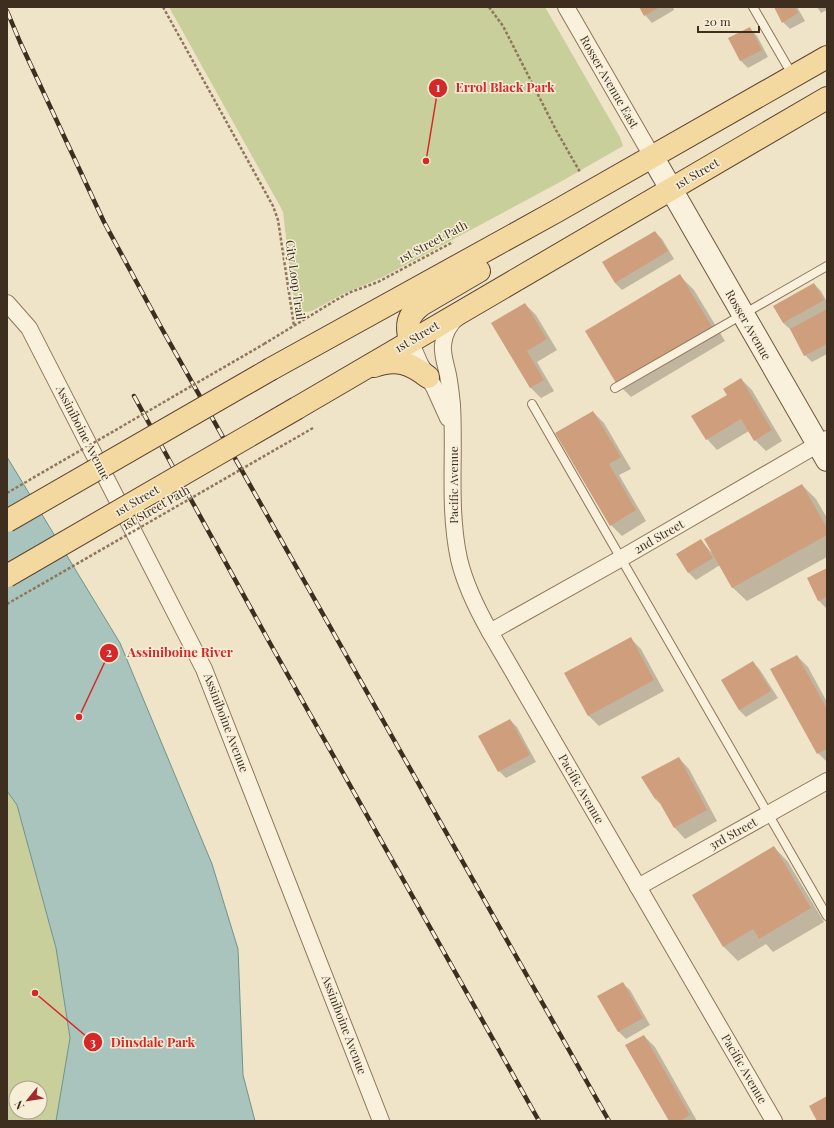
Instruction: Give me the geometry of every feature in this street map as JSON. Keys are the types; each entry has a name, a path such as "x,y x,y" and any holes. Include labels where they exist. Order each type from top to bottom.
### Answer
{"main road":[{"path":"7,521 271,369 555,212 827,57"},
{"name":"1st Street","path":"7,576 298,408 469,306 827,98"},
{"path":"410,341 408,324 414,311 421,305 492,262 555,212"},
{"path":"358,372 380,364 393,362 405,363 417,368 428,377"}],"street":[{"name":"Rosser Avenue East","path":"566,7 652,156"},
{"name":"Rosser Avenue","path":"652,156 742,314 824,448"},
{"name":"Assiniboine Avenue","path":"7,303 29,328 204,669 381,1121"},
{"name":"Pacific Avenue","path":"469,306 454,319 449,327 443,345 450,389 453,437 452,490 454,533 460,561 474,603 774,1121"},
{"name":"Pacific Avenue","path":"410,341 413,351 434,387 446,414 453,437"},
{"name":"2nd Street","path":"490,632 620,559 824,448"},
{"name":"3rd Street","path":"638,887 827,781"}],"lane":[{"path":"752,7 793,76"},
{"path":"614,388 827,266"},
{"path":"532,404 827,916"}],"path":[{"name":"City Loop Trail","path":"7,493 294,326 278,220 273,206 162,7"},
{"path":"489,7 503,26 556,130 581,172 574,176"},
{"name":"1st Street Path","path":"294,326 351,292 378,282 458,239"},
{"name":"1st Street Path","path":"7,604 313,428"}],"green space":[{"path":"169,7 545,7 620,137 623,146 562,181 383,277 343,294 312,311 301,311 297,309 294,304 283,212"},
{"path":"7,791 17,805 56,948 70,1038 56,1121 7,1121"}],"water":[{"path":"7,457 120,643 212,864 238,949 243,1075 255,1121 56,1121 70,1038 56,948 17,805 7,791"}],"building":[{"path":"639,7 660,7 644,16"},
{"path":"774,7 795,7 798,13 782,23"},
{"path":"750,27 762,50 740,61 728,38"},
{"path":"655,231 668,251 615,283 602,262"},
{"path":"680,274 712,327 616,383 585,331"},
{"path":"814,283 824,300 783,323 773,306"},
{"path":"525,303 547,339 527,351 544,380 530,388 491,323"},
{"path":"827,309 827,344 804,356 790,329"},
{"path":"741,378 772,430 754,441 741,419 706,440 691,416 727,395 723,389"},
{"path":"593,411 621,457 609,464 636,510 610,526 555,433"},
{"path":"802,484 827,528 827,535 732,588 704,539"},
{"path":"701,539 713,558 688,573 676,554"},
{"path":"827,568 827,597 818,601 807,578"},
{"path":"631,637 654,680 588,716 564,673"},
{"path":"797,655 827,709 827,749 817,754 770,669"},
{"path":"753,661 771,691 739,710 721,680"},
{"path":"510,719 530,755 498,772 478,736"},
{"path":"679,757 707,810 674,828 657,798 655,799 641,777"},
{"path":"774,846 811,908 759,939 753,929 723,947 692,895"},
{"path":"623,982 643,1018 618,1032 597,996"},
{"path":"644,1035 690,1115 680,1121 669,1121 625,1045"},
{"path":"827,1096 827,1121 817,1121 809,1106"}],"railway":[{"path":"7,11 104,222 162,329 609,1121"},
{"path":"134,396 271,645 539,1121"}],"place":[{"name":"Errol Black Park","path":"426,161"},
{"name":"Assiniboine River","path":"79,717"},
{"name":"Dinsdale Park","path":"35,993"}]}
